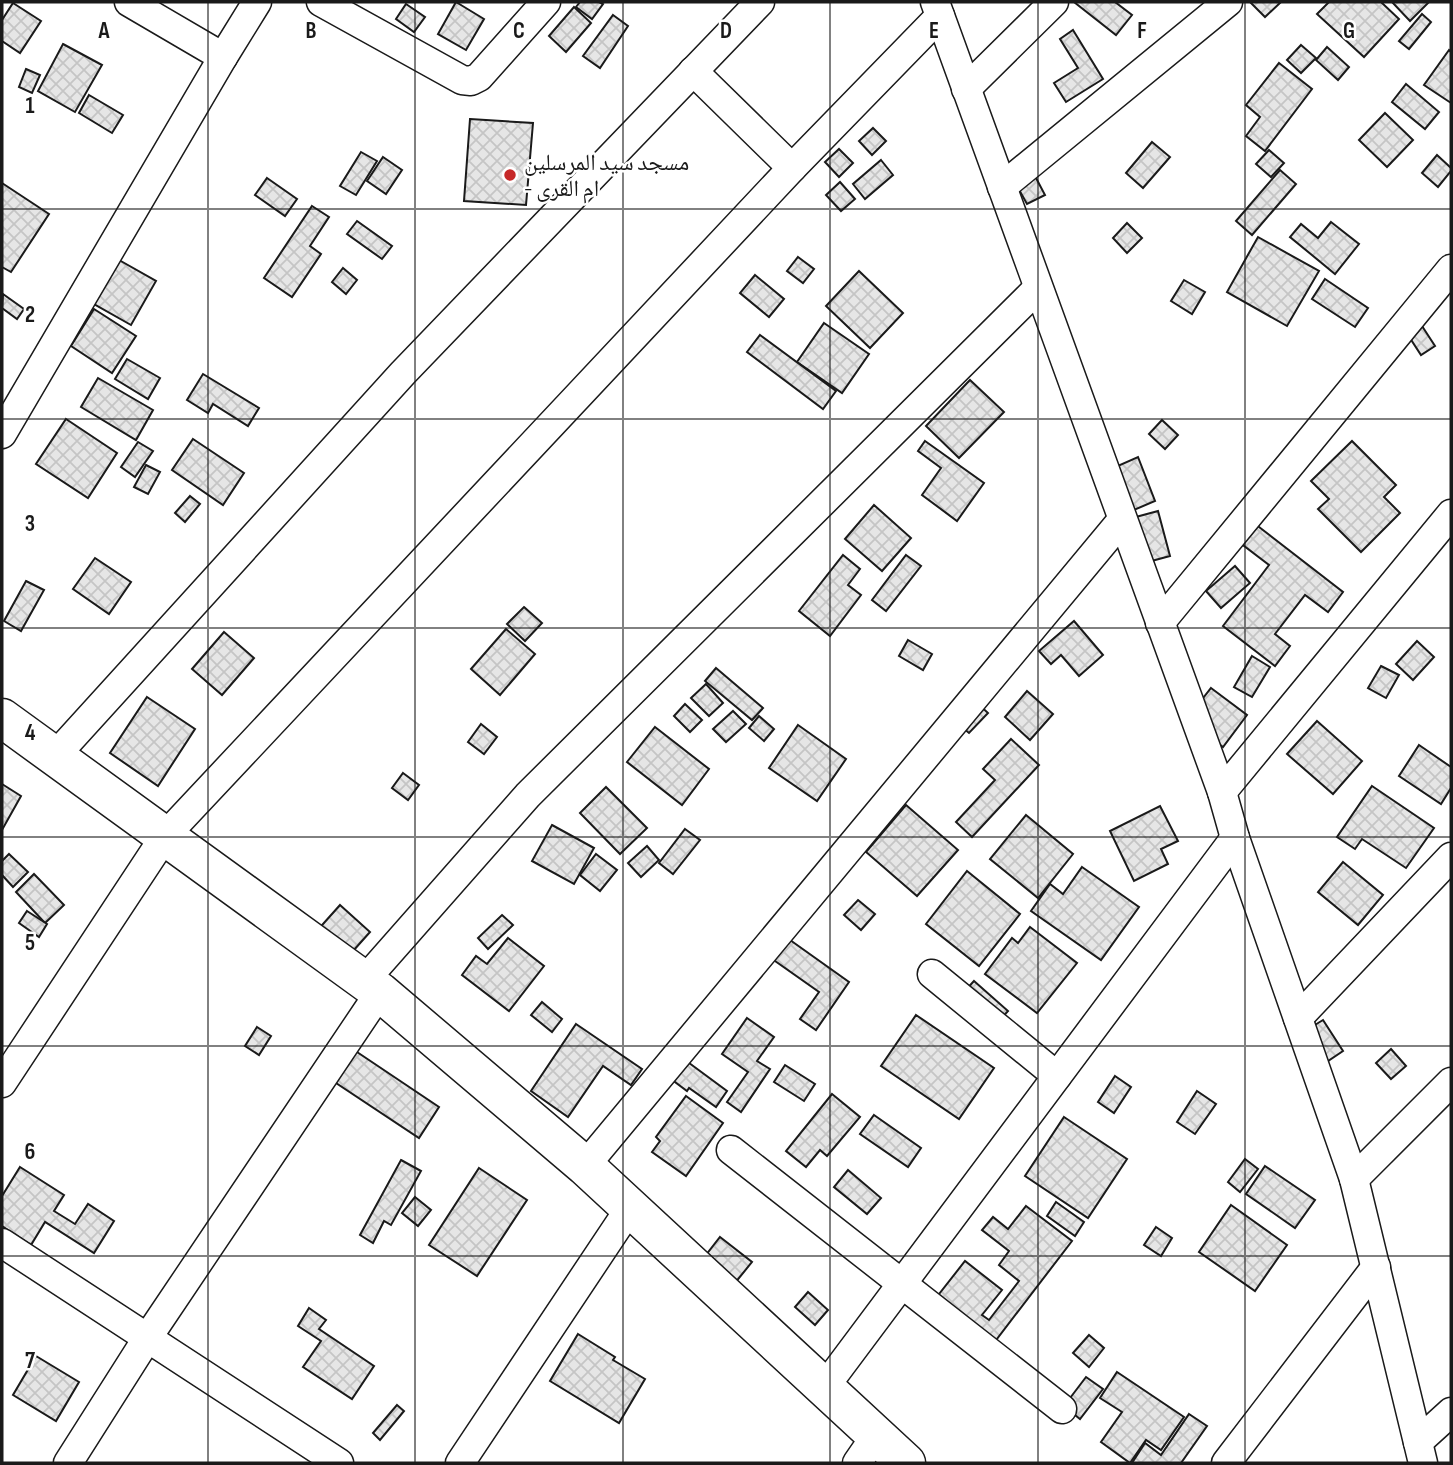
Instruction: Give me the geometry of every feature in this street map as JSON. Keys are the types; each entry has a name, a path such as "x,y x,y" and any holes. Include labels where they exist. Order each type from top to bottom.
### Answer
{"street":[{"path":"129,2 160,9 223,57"},
{"path":"2,434 257,2"},
{"path":"321,2 462,80 479,77 546,2"},
{"path":"56,755 403,373 760,2"},
{"path":"966,89 1054,2"},
{"path":"1002,187 1228,2"},
{"path":"2,1083 164,836 792,168 937,9 1222,792 1235,838 1354,1180 1421,1452"},
{"path":"693,71 792,168"},
{"path":"1160,623 1451,269"},
{"path":"68,1463 372,987 528,795 1038,288"},
{"path":"1222,792 1451,514"},
{"path":"584,1166 1122,520"},
{"path":"2,718 372,987 584,1166 824,1388 867,1449 906,1463"},
{"path":"824,1388 1235,838"},
{"path":"1298,1018 1451,857"},
{"path":"932,974 1057,1076"},
{"path":"1354,1180 1451,1082"},
{"path":"731,1150 1062,1409"},
{"path":"460,1463 630,1208"},
{"path":"2,1243 339,1463"},
{"path":"1226,1463 1376,1267"},
{"path":"1421,1452 1451,1412"}],"building":[{"path":"456,2 484,19 466,50 438,34"},
{"path":"580,2 603,4 592,19 576,7"},
{"path":"1074,2 1115,2 1132,15 1116,35"},
{"path":"1250,2 1281,2 1265,17"},
{"path":"1329,2 1381,2 1399,19 1364,57 1317,14"},
{"path":"1392,2 1429,2 1410,21"},
{"path":"13,3 41,21 20,53 2,41 2,20"},
{"path":"406,4 425,17 414,32 396,19"},
{"path":"574,7 591,23 566,52 549,36"},
{"path":"1422,14 1431,22 1409,49 1399,41"},
{"path":"613,15 628,26 600,68 583,56"},
{"path":"1073,30 1103,79 1066,102 1054,83 1078,68 1060,39"},
{"path":"63,44 102,65 75,112 38,91"},
{"path":"1301,45 1316,58 1301,73 1287,60"},
{"path":"1327,47 1349,67 1338,80 1316,60"},
{"path":"1449,50 1451,52 1451,103 1424,85"},
{"path":"1279,63 1312,89 1265,151 1246,136 1260,117 1246,105"},
{"path":"26,69 40,75 32,93 19,87"},
{"path":"1406,84 1439,112 1425,129 1392,102"},
{"path":"89,95 123,115 112,133 79,113"},
{"path":"1385,113 1413,140 1387,167 1359,140"},
{"path":"470,119 533,123 526,205 464,201"},
{"path":"873,128 886,141 872,155 859,141"},
{"path":"1152,142 1170,157 1143,188 1126,173"},
{"path":"839,149 853,163 839,177 825,162"},
{"path":"1269,150 1284,163 1271,177 1256,164"},
{"path":"361,152 377,161 356,195 340,186"},
{"path":"1437,155 1451,168 1438,187 1422,173"},
{"path":"383,157 402,170 386,194 367,181"},
{"path":"881,160 893,175 865,199 853,184"},
{"path":"1280,170 1296,184 1252,235 1236,221"},
{"path":"1035,176 1045,195 1027,204 1017,186"},
{"path":"267,178 297,199 285,216 255,195"},
{"path":"840,182 855,199 841,211 826,195"},
{"path":"2,183 49,214 11,272 2,267"},
{"path":"312,206 329,217 310,246 321,254 292,297 264,278"},
{"path":"357,221 392,246 382,259 347,234"},
{"path":"1331,222 1359,244 1335,274 1290,237 1301,224 1318,238"},
{"path":"1127,223 1142,238 1127,253 1113,238"},
{"path":"1258,237 1319,271 1287,326 1227,292"},
{"path":"798,257 814,269 803,283 787,271"},
{"path":"119,260 156,281 131,325 94,304"},
{"path":"343,268 357,280 346,294 332,282"},
{"path":"859,271 903,313 870,348 826,306"},
{"path":"755,275 784,299 769,317 740,293"},
{"path":"1325,279 1368,308 1355,327 1312,299"},
{"path":"1184,280 1205,292 1192,314 1171,301"},
{"path":"3,294 24,309 17,319 2,308"},
{"path":"94,309 136,336 112,373 71,346"},
{"path":"824,323 869,354 842,393 797,362"},
{"path":"1422,326 1435,346 1421,355 1408,335"},
{"path":"760,335 836,391 823,409 747,352"},
{"path":"127,359 160,378 148,399 115,379"},
{"path":"203,374 259,408 248,426 213,404 208,413 187,400"},
{"path":"98,378 153,410 136,440 81,407"},
{"path":"970,380 1004,412 959,458 926,426"},
{"path":"66,419 117,453 88,498 36,464"},
{"path":"1162,420 1178,435 1165,449 1149,434"},
{"path":"193,439 244,473 223,505 172,470"},
{"path":"925,441 984,483 957,521 922,495 941,468 918,451"},
{"path":"1352,441 1396,485 1384,497 1400,513 1361,552 1318,509 1329,499 1311,481"},
{"path":"138,442 153,451 135,477 121,467"},
{"path":"1138,457 1155,501 1122,515 1104,472"},
{"path":"146,465 160,472 148,494 134,487"},
{"path":"190,496 200,504 185,522 175,513"},
{"path":"874,505 911,538 882,571 845,539"},
{"path":"1158,511 1170,556 1133,566 1121,521"},
{"path":"1250,520 1343,592 1328,612 1305,595 1275,634 1290,646 1275,666 1223,626 1269,565 1235,539"},
{"path":"843,555 860,569 848,585 861,595 830,636 799,611"},
{"path":"906,555 921,566 886,611 872,600"},
{"path":"95,558 131,582 109,614 73,589"},
{"path":"1235,566 1250,583 1221,608 1206,591"},
{"path":"26,581 44,590 21,631 4,621"},
{"path":"524,607 542,623 525,641 507,624"},
{"path":"1074,621 1103,655 1079,676 1061,655 1051,664 1039,651"},
{"path":"506,629 535,654 500,695 471,669"},
{"path":"224,632 254,658 222,695 192,669"},
{"path":"908,640 932,654 923,670 899,656"},
{"path":"1417,641 1434,657 1413,680 1396,664"},
{"path":"1252,656 1270,667 1252,697 1234,687"},
{"path":"1381,666 1399,675 1386,698 1368,688"},
{"path":"716,668 763,708 752,720 705,681"},
{"path":"706,684 723,703 709,716 691,698"},
{"path":"1211,688 1247,715 1223,747 1186,720"},
{"path":"1027,691 1053,714 1030,740 1005,717"},
{"path":"147,697 195,729 158,786 110,753"},
{"path":"976,702 988,713 969,733 957,723"},
{"path":"685,704 702,720 690,732 674,716"},
{"path":"733,711 746,724 726,742 713,729"},
{"path":"759,716 774,729 764,741 749,728"},
{"path":"1317,721 1362,761 1333,794 1287,754"},
{"path":"481,724 497,737 484,754 468,742"},
{"path":"798,725 846,759 817,801 769,768"},
{"path":"655,727 709,769 682,805 627,762"},
{"path":"1011,739 1039,765 972,837 956,822 995,780 983,769"},
{"path":"1419,745 1451,767 1451,788 1441,804 1399,776"},
{"path":"403,773 419,785 408,800 392,788"},
{"path":"2,784 21,796 2,830"},
{"path":"1372,786 1434,828 1406,868 1362,839 1355,849 1337,837"},
{"path":"606,787 647,828 620,854 580,813"},
{"path":"906,805 958,850 917,896 866,852"},
{"path":"1160,806 1178,841 1161,849 1168,864 1134,881 1110,831"},
{"path":"1026,815 1073,854 1038,898 990,859"},
{"path":"552,825 594,848 574,884 532,861"},
{"path":"685,829 700,840 673,874 659,863"},
{"path":"647,846 659,860 641,877 628,863"},
{"path":"9,854 28,872 13,887 2,875 2,861"},
{"path":"596,854 617,870 600,891 580,875"},
{"path":"1343,862 1383,895 1358,925 1318,892"},
{"path":"1082,867 1139,907 1101,960 1031,911 1050,884 1063,894"},
{"path":"967,871 1020,914 979,966 926,924"},
{"path":"34,874 64,905 45,923 16,892"},
{"path":"858,900 875,914 861,930 844,915"},
{"path":"340,905 370,932 345,960 315,933"},
{"path":"27,911 47,924 39,937 19,923"},
{"path":"502,915 513,925 488,949 478,938"},
{"path":"1030,927 1077,963 1037,1013 985,974 1012,938 1018,943"},
{"path":"783,935 849,982 816,1030 800,1019 819,992 768,956"},
{"path":"508,938 544,966 509,1011 462,975 476,956 487,964"},
{"path":"974,981 1008,1011 997,1023 963,993"},
{"path":"542,1002 562,1019 552,1032 531,1015"},
{"path":"916,1015 994,1068 959,1119 881,1066"},
{"path":"747,1018 774,1037 757,1061 770,1069 741,1112 727,1102 748,1072 722,1054"},
{"path":"1323,1020 1343,1051 1325,1063 1305,1031"},
{"path":"576,1024 642,1069 631,1085 603,1066 568,1117 531,1091"},
{"path":"257,1027 271,1036 259,1055 245,1046"},
{"path":"1391,1049 1406,1066 1391,1079 1376,1063"},
{"path":"354,1050 439,1107 419,1138 333,1081"},
{"path":"681,1057 727,1091 716,1107 667,1076"},
{"path":"785,1065 815,1084 804,1101 774,1082"},
{"path":"1115,1076 1131,1087 1114,1113 1098,1102"},
{"path":"1197,1091 1216,1104 1195,1134 1177,1122"},
{"path":"832,1094 860,1117 827,1156 820,1150 806,1167 786,1151"},
{"path":"686,1096 723,1123 686,1176 652,1152 660,1141 656,1137"},
{"path":"874,1115 921,1148 908,1167 860,1134"},
{"path":"1064,1117 1127,1159 1088,1218 1025,1176"},
{"path":"1245,1159 1258,1169 1240,1192 1228,1182"},
{"path":"401,1160 421,1171 391,1225 384,1221 373,1243 360,1235"},
{"path":"1265,1166 1315,1200 1295,1228 1246,1194"},
{"path":"20,1167 64,1195 54,1211 75,1224 88,1204 114,1221 94,1253 45,1222 31,1245 2,1226 2,1196"},
{"path":"479,1168 527,1200 477,1276 429,1245"},
{"path":"848,1170 881,1198 867,1214 834,1187"},
{"path":"415,1197 431,1210 418,1226 402,1213"},
{"path":"1056,1202 1084,1222 1075,1236 1047,1216"},
{"path":"1231,1205 1287,1245 1255,1291 1199,1252"},
{"path":"1026,1206 1072,1241 990,1348 932,1303 965,1261 1002,1290 982,1315 989,1320 1019,1281 999,1265 1009,1251 982,1230 993,1217 1008,1229"},
{"path":"1156,1227 1172,1238 1161,1256 1144,1245"},
{"path":"720,1237 752,1262 726,1294 695,1269"},
{"path":"808,1292 828,1310 815,1325 795,1307"},
{"path":"309,1308 326,1320 319,1329 374,1366 352,1399 303,1367 321,1341 298,1326"},
{"path":"578,1334 645,1379 619,1423 550,1381"},
{"path":"1089,1335 1104,1348 1089,1367 1073,1353"},
{"path":"36,1356 79,1382 56,1421 13,1395"},
{"path":"1117,1372 1184,1417 1161,1450 1146,1440 1130,1463 1101,1442 1122,1412 1100,1398"},
{"path":"1086,1377 1103,1389 1080,1419 1064,1406"},
{"path":"397,1405 404,1411 380,1440 373,1433"},
{"path":"1189,1414 1207,1426 1181,1463 1132,1463 1145,1443 1161,1455"}],"place":[{"name":"مسجد سيد المرسلين - ام القرى","path":"510,175"}]}
